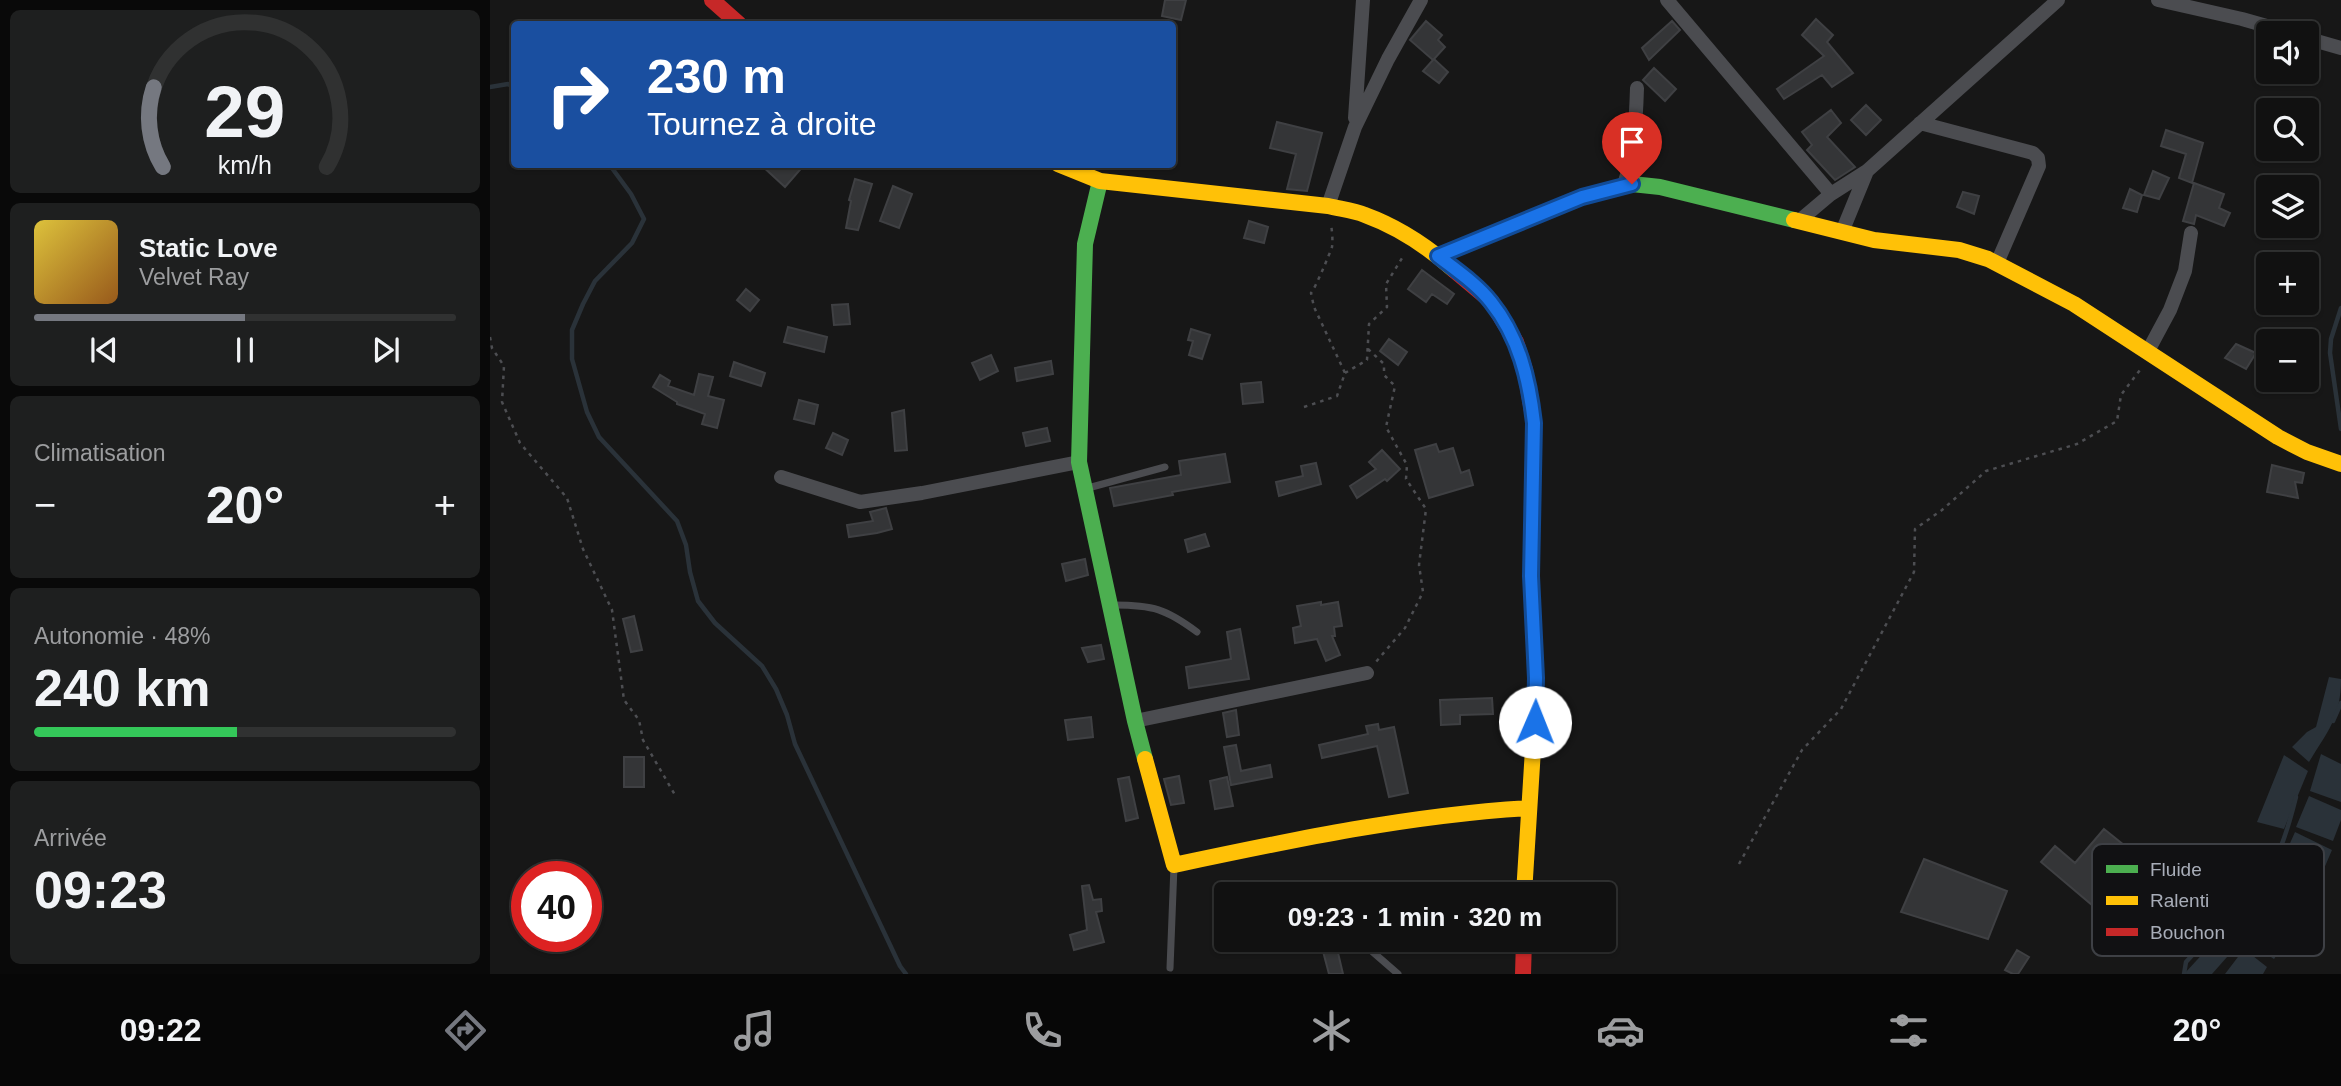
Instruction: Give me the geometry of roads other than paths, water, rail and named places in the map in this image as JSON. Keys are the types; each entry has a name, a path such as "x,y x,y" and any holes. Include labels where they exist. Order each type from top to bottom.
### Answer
{"street":[{"path":"712,0 735,21"},
{"path":"1355,127 1363,0"},
{"path":"1328,206 1355,127 1421,0"},
{"path":"1667,0 1830,194"},
{"path":"1799,221 1830,194 1867,171 2058,0"},
{"path":"2158,0 2256,23"},
{"path":"2319,42 2341,48"},
{"path":"1624,185 1635,132 1637,88"},
{"path":"1920,123 2033,153 2038,158 2039,166 1997,263"},
{"path":"1068,168 1100,181 1328,206 1364,214 1400,232 1438,256 1491,301 1516,342 1531,398 1534,423 1531,576 1536,678 1525,882"},
{"path":"1842,232 1867,171"},
{"path":"1100,181 1085,244 1079,462 1135,721 1174,865 1358,828 1472,810 1529,808"},
{"path":"1438,256 1582,197 1632,184 1660,187 1874,240 1959,250 1997,263 2074,304 2278,437 2307,452 2341,464"},
{"path":"2148,351 2170,310 2185,271 2191,233"},
{"path":"781,477 860,502 922,493 1079,462"},
{"path":"1135,721 1367,673"},
{"path":"1523,974 1524,952"}],"lane":[{"path":"1085,489 1164,467"},
{"path":"1112,605 1144,605 1173,614 1197,632"},
{"path":"1170,968 1174,865"},
{"path":"1373,952 1398,974"}],"waterway":[{"path":"490,87 511,86"},
{"path":"612,168 631,194 644,219 632,243 595,281 572,330 572,359 587,412 599,437 677,521 686,545 698,601 715,623 762,666 776,689 795,744 906,974"},
{"path":"2341,308 2331,339 2330,353 2341,429"},
{"path":"2333,721 2341,703"},
{"path":"2282,844 2296,797"},
{"path":"2184,974 2186,962 2192,956"}]}
